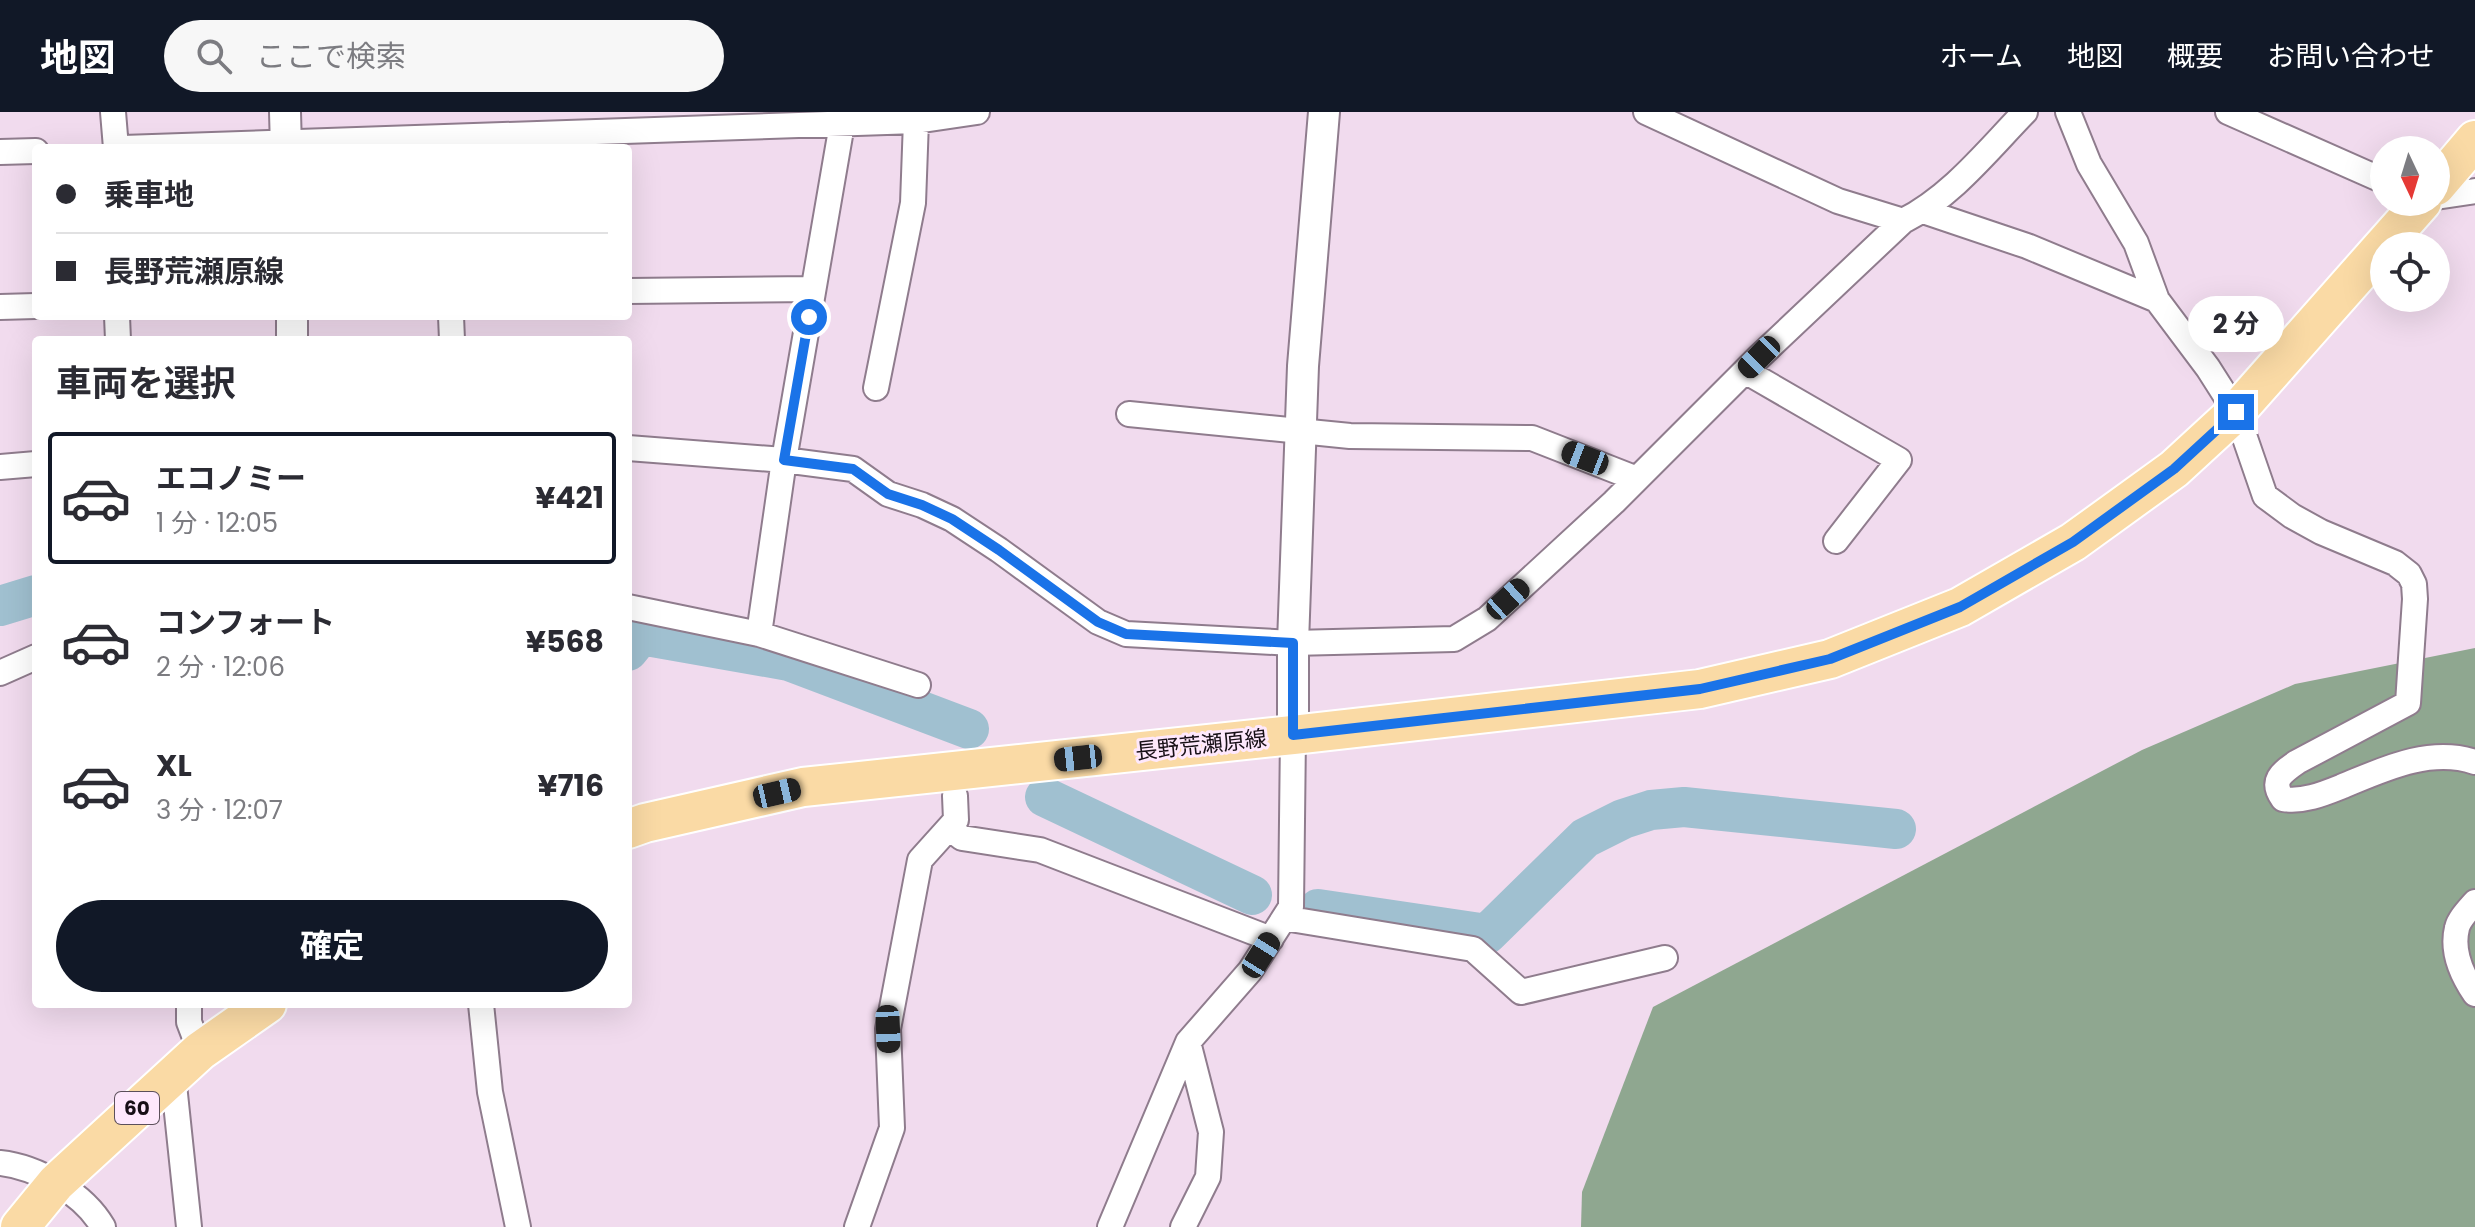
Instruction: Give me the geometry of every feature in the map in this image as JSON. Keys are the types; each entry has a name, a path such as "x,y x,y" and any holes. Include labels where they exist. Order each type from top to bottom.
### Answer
{"main road":[{"path":"2450,169 2475,140"},
{"name":"長野荒瀬原線","path":"632,828 803,787 1700,689 1830,659 1960,607 2073,542 2174,469 2236,412 2410,216"},
{"name":"60","path":"20,1227 56,1183 187,1063 262,1008"}],"street":[{"path":"113,112 116,144"},
{"path":"170,144 286,134 443,142 611,122 842,118 916,121 977,112"},
{"path":"1110,1227 1188,1042 1250,971 1291,907 1293,643 1303,366 1324,112"},
{"path":"1646,112 1838,201 1913,216 2027,246 2157,300"},
{"path":"632,448 784,460 853,469 888,494 952,519 1098,622 1126,634 1293,643 1454,639 1487,619 1637,479 1745,371 1913,216 1960,180 2025,112"},
{"path":"2068,112 2089,164 2136,243 2157,300 2208,368 2236,412 2265,496 2321,532 2395,563 2409,574 2414,584 2408,703 2282,772 2276,785 2283,799 2293,801 2315,797 2429,756 2475,762"},
{"path":"2228,112 2370,175"},
{"path":"759,634 784,460 842,118"},
{"path":"876,388 913,203 916,121"},
{"path":"0,152 32,151"},
{"path":"2450,195 2475,191"},
{"path":"632,291 813,289"},
{"path":"0,307 32,306"},
{"path":"1745,371 1899,460 1836,541"},
{"path":"1129,414 1350,436 1532,438 1637,479"},
{"path":"0,467 32,464"},
{"path":"632,608 759,634 918,685"},
{"path":"0,673 32,659"},
{"path":"857,1227 892,1128 888,1029 920,860 956,820 955,796"},
{"path":"949,828 962,838 1040,850 1271,939"},
{"path":"2475,902 2457,926 2456,951 2463,977 2475,994"},
{"path":"1284,918 1473,949 1521,992 1665,958"},
{"path":"189,1008 189,1227"},
{"path":"481,1008 490,1092 518,1227"},
{"path":"1183,1227 1208,1177 1211,1132 1188,1042"},
{"path":"0,1163 12,1164 56,1183 95,1213 103,1227"}],"green space":[{"path":"2475,648 2475,1227 1581,1227 1582,1192 1653,1007 2142,750 2295,684"}],"waterway":[{"path":"0,606 32,596"},
{"path":"632,646 641,635 789,661 969,729"},
{"path":"1045,797 1252,895"},
{"path":"1318,909 1487,934 1585,838 1623,819 1651,810 1684,807 1896,829"}],"route":[{"path":"809,317 784,460 853,469 888,494 952,519 1098,622 1126,634 1293,643 1293,735 1700,689 1830,659 1960,607 2073,542 2174,469 2236,412"}]}
